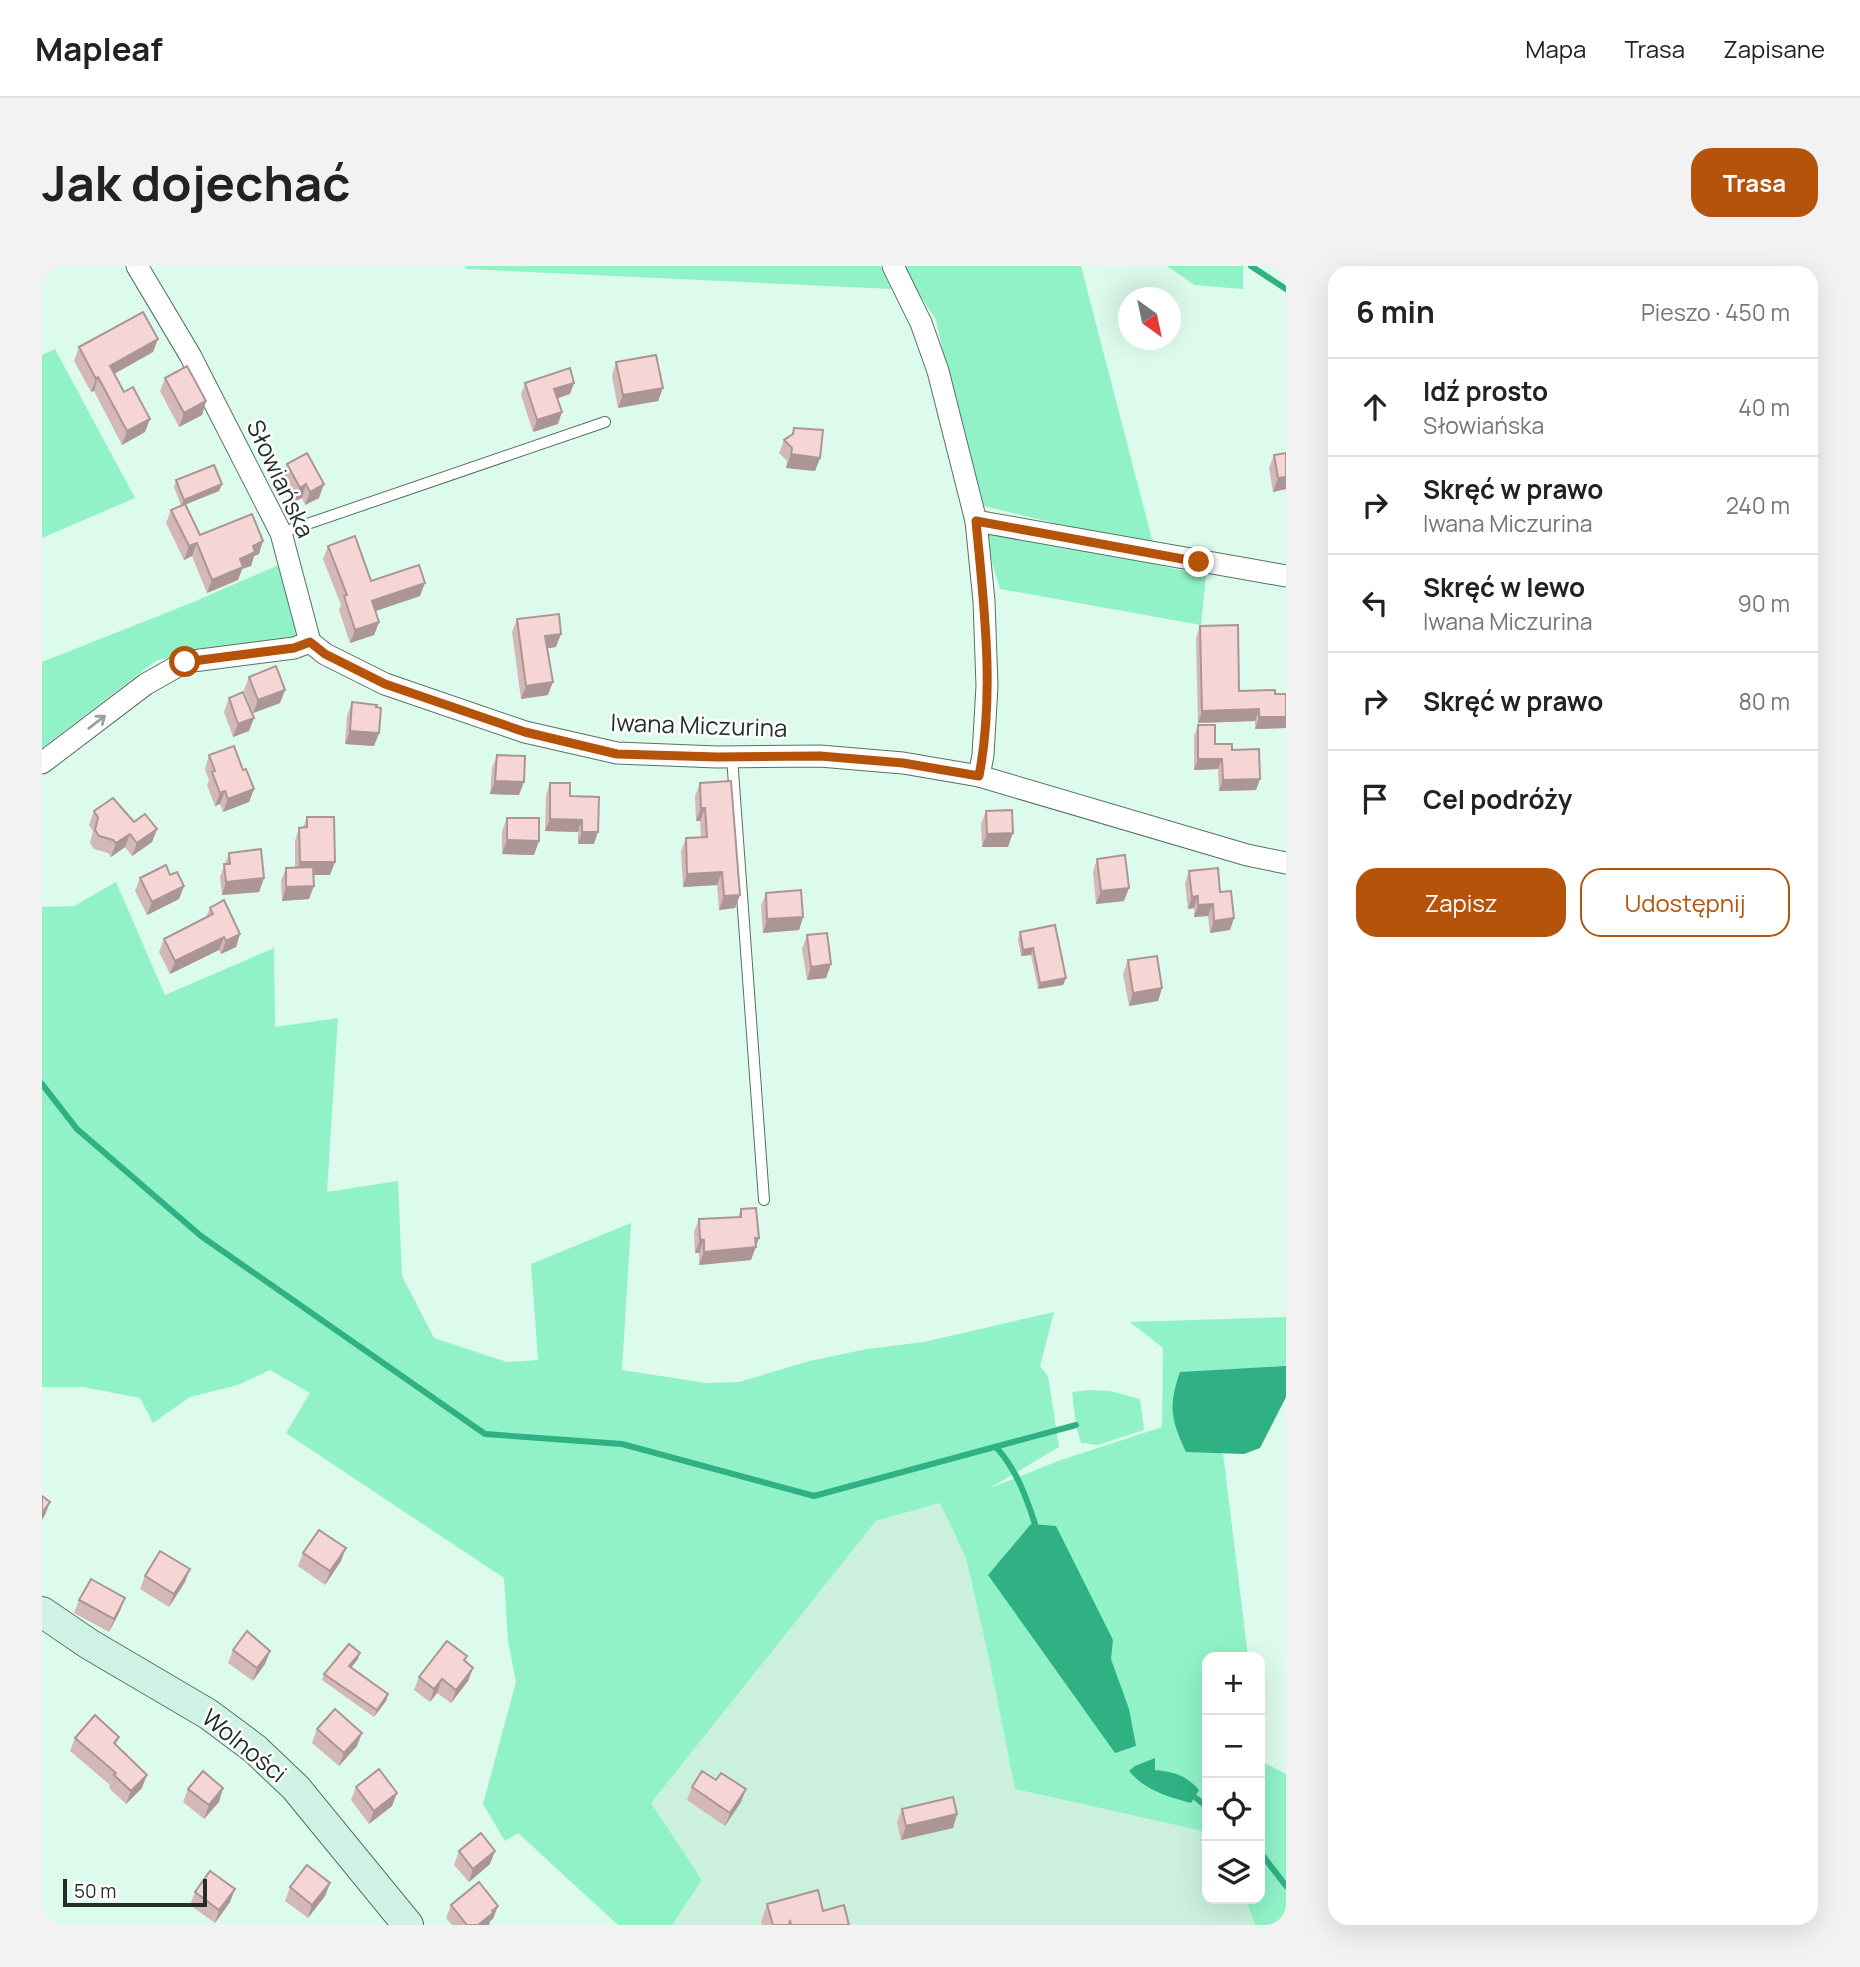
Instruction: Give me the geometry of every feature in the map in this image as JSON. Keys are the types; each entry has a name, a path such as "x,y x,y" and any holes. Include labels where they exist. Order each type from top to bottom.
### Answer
{"street":[{"name":"Słowiańska","path":"137,266 190,355 281,533 310,642"},
{"path":"893,266 921,323 938,371 976,521 984,601 987,686 983,755 979,776"},
{"path":"976,521 1286,576"},
{"path":"42,763 146,684 185,662 294,648 310,642"},
{"name":"Iwana Miczurina","path":"310,642 325,654 385,684 525,732 617,754 820,756 903,763 979,776 1247,855 1286,863"},
{"name":"Wolności","path":"42,1612 89,1644 208,1714 255,1749 296,1788 408,1925"}],"lane":[{"path":"281,533 605,422"},
{"path":"732,757 764,1200"}],"shaded area":[{"path":"465,266 880,266 892,289 466,269"},
{"path":"901,266 1081,266 1154,547 984,506 975,498 936,320"},
{"path":"1167,266 1243,266 1243,289 1194,285"},
{"path":"55,349 135,498 42,538 42,355"},
{"path":"996,528 1206,576 1201,625 1000,589 985,539"},
{"path":"281,564 301,635 157,660 42,748 42,662"},
{"path":"116,882 165,995 274,948 275,1027 338,1018 327,1192 398,1181 402,1276 434,1338 507,1362 538,1360 531,1264 631,1223 622,1370 706,1383 739,1382 809,1361 867,1349 924,1342 1054,1312 1040,1366 1048,1376 1059,1447 990,1488 1058,1461 1162,1427 1163,1348 1130,1322 1286,1317 1286,1366 1186,1451 1223,1453 1247,1652 1202,1652 1202,1831 1015,1789 966,1558 940,1503 876,1521 651,1803 702,1880 672,1925 618,1925 518,1833 505,1841 483,1804 516,1682 508,1641 504,1578 286,1433 310,1393 270,1370 238,1385 190,1397 153,1423 140,1398 83,1387 42,1387 42,907 74,906"},
{"path":"1286,1366 1286,1397 1260,1448 1244,1454 1186,1452 1173,1413 1174,1394 1180,1372"},
{"path":"1110,1391 1140,1399 1144,1430 1098,1445 1081,1443 1072,1392"},
{"path":"940,1503 966,1558 1015,1789 1202,1831 1202,1904 1249,1904 1255,1925 672,1925 702,1880 650,1803 876,1521"},
{"path":"1031,1524 1056,1526 1113,1640 1111,1659 1129,1709 1136,1746 1115,1753 988,1575"},
{"path":"1155,1758 1155,1770 1179,1775 1199,1790 1191,1803 1149,1788 1129,1771"},
{"path":"1265,1763 1286,1774 1286,1925 1255,1925 1248,1904 1265,1904"}],"building":[{"path":"143,312 158,339 110,366 124,392 133,387 150,419 127,431 79,347"},
{"path":"656,355 663,388 623,395 616,362"},
{"path":"187,366 206,401 184,413 165,378"},
{"path":"570,368 574,383 554,389 562,412 537,420 525,383"},
{"path":"794,428 823,430 820,458 791,454 792,448 784,440 793,434"},
{"path":"307,453 324,484 310,492 306,484 300,488 287,464"},
{"path":"1286,453 1286,477 1278,478 1274,455"},
{"path":"214,465 222,484 184,500 176,480"},
{"path":"185,504 200,535 252,514 263,541 253,546 255,552 240,559 243,567 212,580 197,543 189,546 171,510"},
{"path":"355,536 371,581 419,565 425,583 372,601 379,622 355,630 344,596 347,595 328,546"},
{"path":"559,614 561,634 545,636 553,682 526,686 517,619"},
{"path":"1238,625 1239,691 1275,690 1275,694 1286,694 1286,717 1259,717 1259,709 1202,711 1200,626"},
{"path":"276,666 285,690 258,700 249,677"},
{"path":"243,692 254,718 238,724 229,698"},
{"path":"352,702 377,705 376,707 381,708 379,733 350,731"},
{"path":"1198,725 1215,725 1215,744 1232,744 1232,750 1259,749 1260,779 1223,780 1222,759 1198,759"},
{"path":"234,746 254,789 228,799 225,791 220,793 209,755"},
{"path":"497,755 525,756 524,782 495,781"},
{"path":"731,781 740,895 724,896 722,872 687,874 686,838 707,837 705,808 701,808 700,783"},
{"path":"550,783 570,783 570,796 599,797 598,832 582,832 582,820 550,819"},
{"path":"113,798 134,822 145,814 157,829 137,843 130,834 116,843 99,836 95,830 98,818 94,811"},
{"path":"1012,810 1013,833 987,834 986,811"},
{"path":"307,817 334,817 335,862 300,862 299,828 307,827"},
{"path":"507,818 539,818 539,841 507,840"},
{"path":"261,849 264,878 226,882 224,864 230,864 229,853"},
{"path":"1125,855 1129,888 1101,891 1097,859"},
{"path":"166,865 170,875 177,872 184,886 152,902 140,878"},
{"path":"313,867 314,886 286,887 286,868"},
{"path":"1218,868 1220,892 1231,891 1234,918 1214,921 1213,904 1198,905 1198,896 1192,897 1189,871"},
{"path":"801,890 803,917 767,919 766,893"},
{"path":"224,900 240,934 226,941 224,937 175,961 164,939 213,914 210,908"},
{"path":"1055,925 1066,978 1040,983 1033,948 1023,950 1020,932"},
{"path":"827,933 831,964 811,967 807,935"},
{"path":"1157,956 1162,988 1133,993 1128,960"},
{"path":"756,1208 759,1238 755,1238 756,1247 704,1252 699,1219 741,1217 741,1209"},
{"path":"42,1496 50,1502 42,1513"},
{"path":"319,1530 346,1548 330,1571 303,1553"},
{"path":"160,1551 190,1569 174,1594 145,1576"},
{"path":"91,1579 125,1598 114,1619 79,1600"},
{"path":"247,1631 270,1651 257,1668 233,1650"},
{"path":"447,1641 467,1656 464,1660 473,1668 456,1690 442,1679 434,1689 419,1677"},
{"path":"349,1644 360,1653 349,1666 388,1694 377,1710 324,1674"},
{"path":"335,1709 362,1733 344,1753 317,1729"},
{"path":"95,1715 119,1737 114,1743 147,1775 131,1791 114,1775 116,1773 75,1738"},
{"path":"379,1769 397,1793 374,1811 356,1787"},
{"path":"203,1771 223,1788 209,1805 188,1789"},
{"path":"702,1771 716,1780 721,1773 746,1789 730,1813 692,1787"},
{"path":"953,1797 957,1814 906,1826 902,1809"},
{"path":"481,1833 495,1851 473,1869 459,1851"},
{"path":"307,1865 330,1883 312,1905 290,1887"},
{"path":"210,1871 235,1889 219,1910 195,1892"},
{"path":"479,1882 498,1906 478,1925 467,1925 451,1905"},
{"path":"818,1890 823,1911 844,1905 849,1925 791,1925 790,1920 789,1925 773,1925 767,1904"}],"waterway":[{"path":"1251,266 1286,289"},
{"path":"42,1084 77,1129 201,1236 485,1434 622,1444 814,1496 1076,1425"},
{"path":"996,1447 1020,1483 1035,1524"},
{"path":"1196,1798 1202,1803"},
{"path":"1265,1859 1286,1886"}],"route":[{"path":"185,662 294,648 310,642 325,654 385,684 525,732 617,754 820,756 903,763 979,776 983,755 987,686 984,601 976,521 1199,562"}]}
